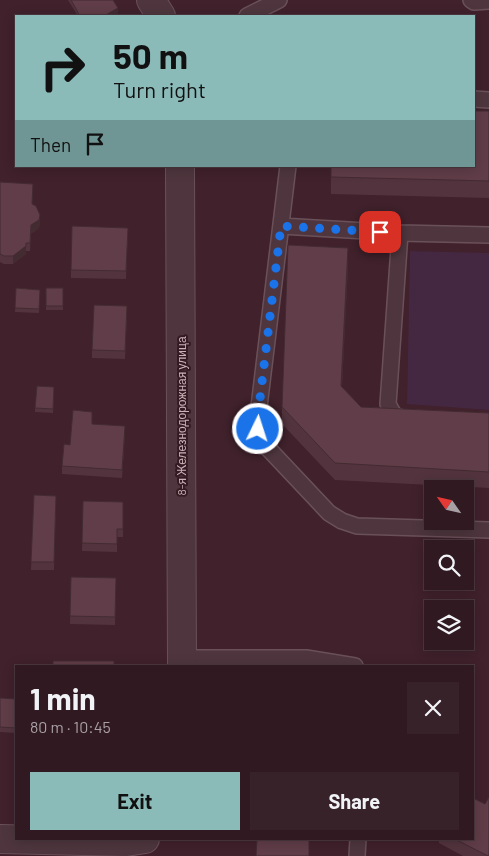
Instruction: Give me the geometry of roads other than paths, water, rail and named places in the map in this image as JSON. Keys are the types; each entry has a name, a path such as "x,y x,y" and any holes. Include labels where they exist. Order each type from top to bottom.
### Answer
{"street":[{"path":"151,0 160,15"},
{"name":"8-я Железнодорожная улица","path":"180,167 183,662"},
{"path":"0,839 15,839"},
{"path":"42,840 126,842 139,840"},
{"path":"152,840 154,856"}],"lane":[{"path":"249,15 279,0"},
{"path":"471,0 474,2 489,1"},
{"path":"475,99 489,100"},
{"path":"288,167 259,407 258,429 264,444 329,513 342,521 356,526 489,530"},
{"path":"281,226 400,233 489,235"},
{"path":"400,233 388,404 394,415 402,419 421,420"},
{"path":"183,662 306,658 348,665"},
{"path":"357,856 358,840"}]}
